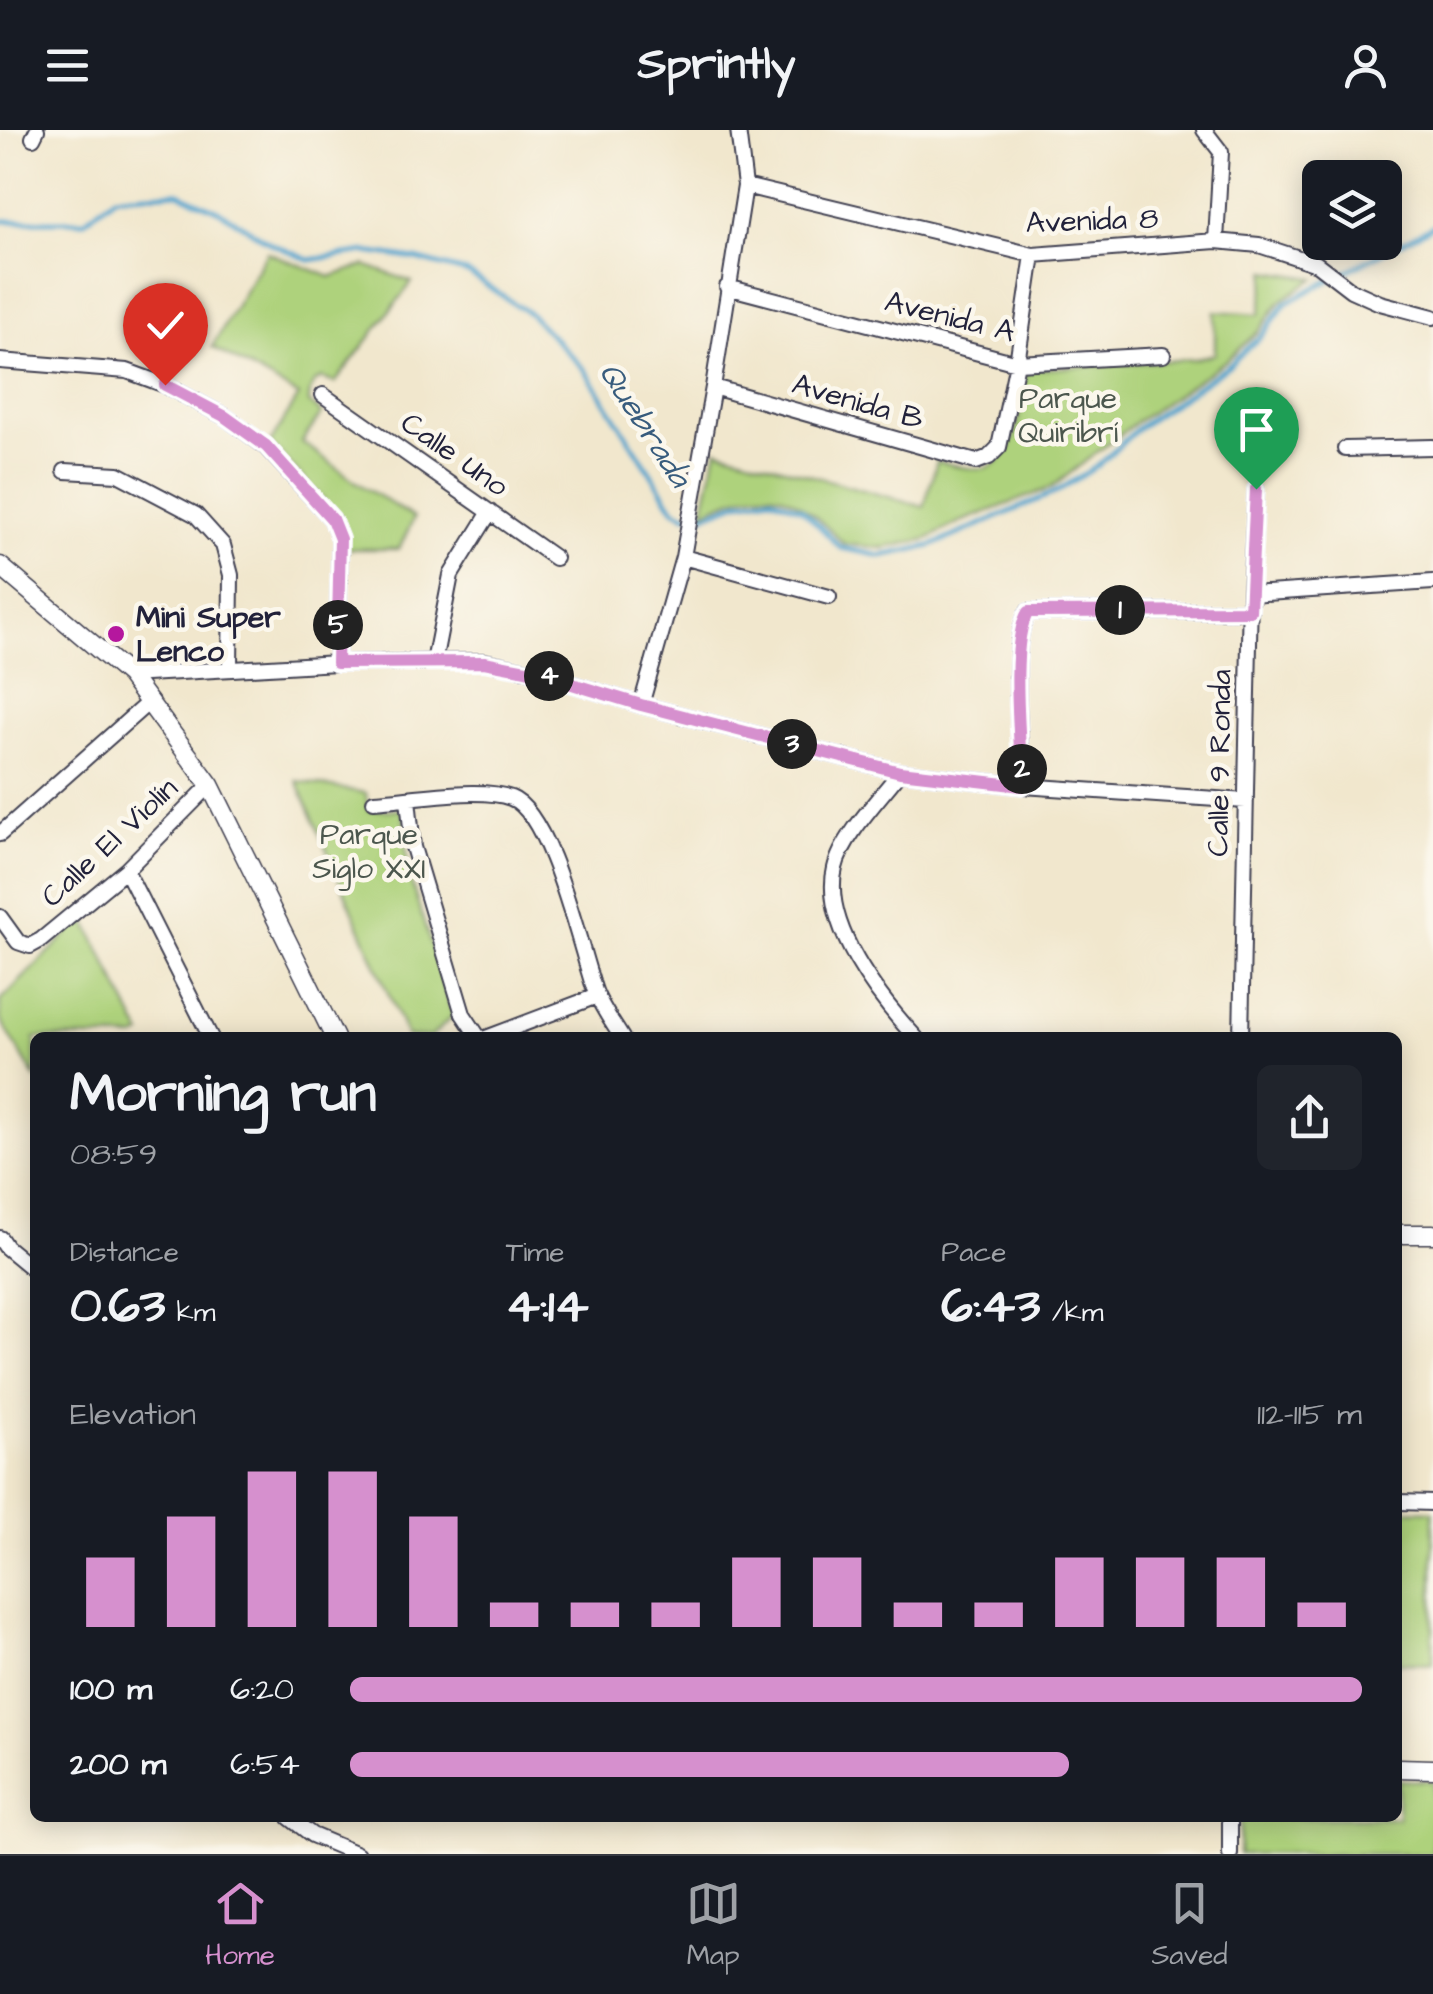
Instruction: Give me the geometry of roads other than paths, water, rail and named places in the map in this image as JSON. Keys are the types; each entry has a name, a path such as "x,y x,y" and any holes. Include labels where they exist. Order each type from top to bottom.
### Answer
{"street":[{"path":"641,705 683,556 712,388 745,186 738,130"},
{"path":"1204,130 1221,152 1216,241"},
{"name":"Avenida 8","path":"745,186 1033,255 1216,241 1259,245 1317,264 1351,290 1380,303 1433,317"},
{"path":"1017,363 1033,255"},
{"name":"Avenida A","path":"727,287 1017,363 1162,354"},
{"path":"0,361 127,371 165,385 224,416 266,446 332,519 340,539 337,663"},
{"name":"Avenida B","path":"712,388 976,462 1000,447 1017,363"},
{"name":"Calle Uno","path":"323,395 555,558"},
{"path":"1345,449 1433,448"},
{"path":"65,471 118,474 196,515 223,545 231,576 230,668"},
{"name":"Calle 9 Ronda","path":"1241,1032 1250,594 1256,489"},
{"path":"434,662 451,574 490,512"},
{"path":"683,556 829,597"},
{"path":"0,566 130,674 210,785 332,1032"},
{"path":"1250,594 1433,582"},
{"path":"1022,786 1018,649 1022,622 1028,612 1250,611"},
{"path":"130,674 337,663 484,662 526,670 641,705 900,772 1022,786 1246,801"},
{"path":"0,834 150,701"},
{"path":"900,772 848,842 835,867 833,894 849,948 910,1032"},
{"name":"Calle El Violín","path":"0,917 18,942 30,946 126,870 210,785"},
{"path":"374,801 484,793 522,804 544,834 597,996 618,1032"},
{"path":"408,799 413,847 463,1014 477,1032"},
{"path":"126,870 208,1032"},
{"path":"498,1032 597,996"},
{"path":"1402,1234 1433,1234"},
{"path":"0,1238 30,1267"},
{"path":"1402,1502 1433,1503"},
{"path":"1402,1768 1433,1770"},
{"path":"295,1822 312,1836 357,1854"},
{"path":"1230,1822 1230,1854"}],"waterway":[{"name":"Quebrada","path":"0,221 84,221 116,196 177,192 309,260 366,252 416,259 468,273 530,314 585,370 674,509 700,517 738,502 771,497 802,509 841,548 881,556 931,546 1056,492 1099,465 1138,428 1229,365 1263,334 1286,303 1433,226"}],"place":[{"name":"Mini Super Lenco","path":"116,634"}],"park label":[{"name":"Parque Quiribrí","path":"1068,415"},
{"name":"Parque Siglo XXI","path":"369,851"}]}
